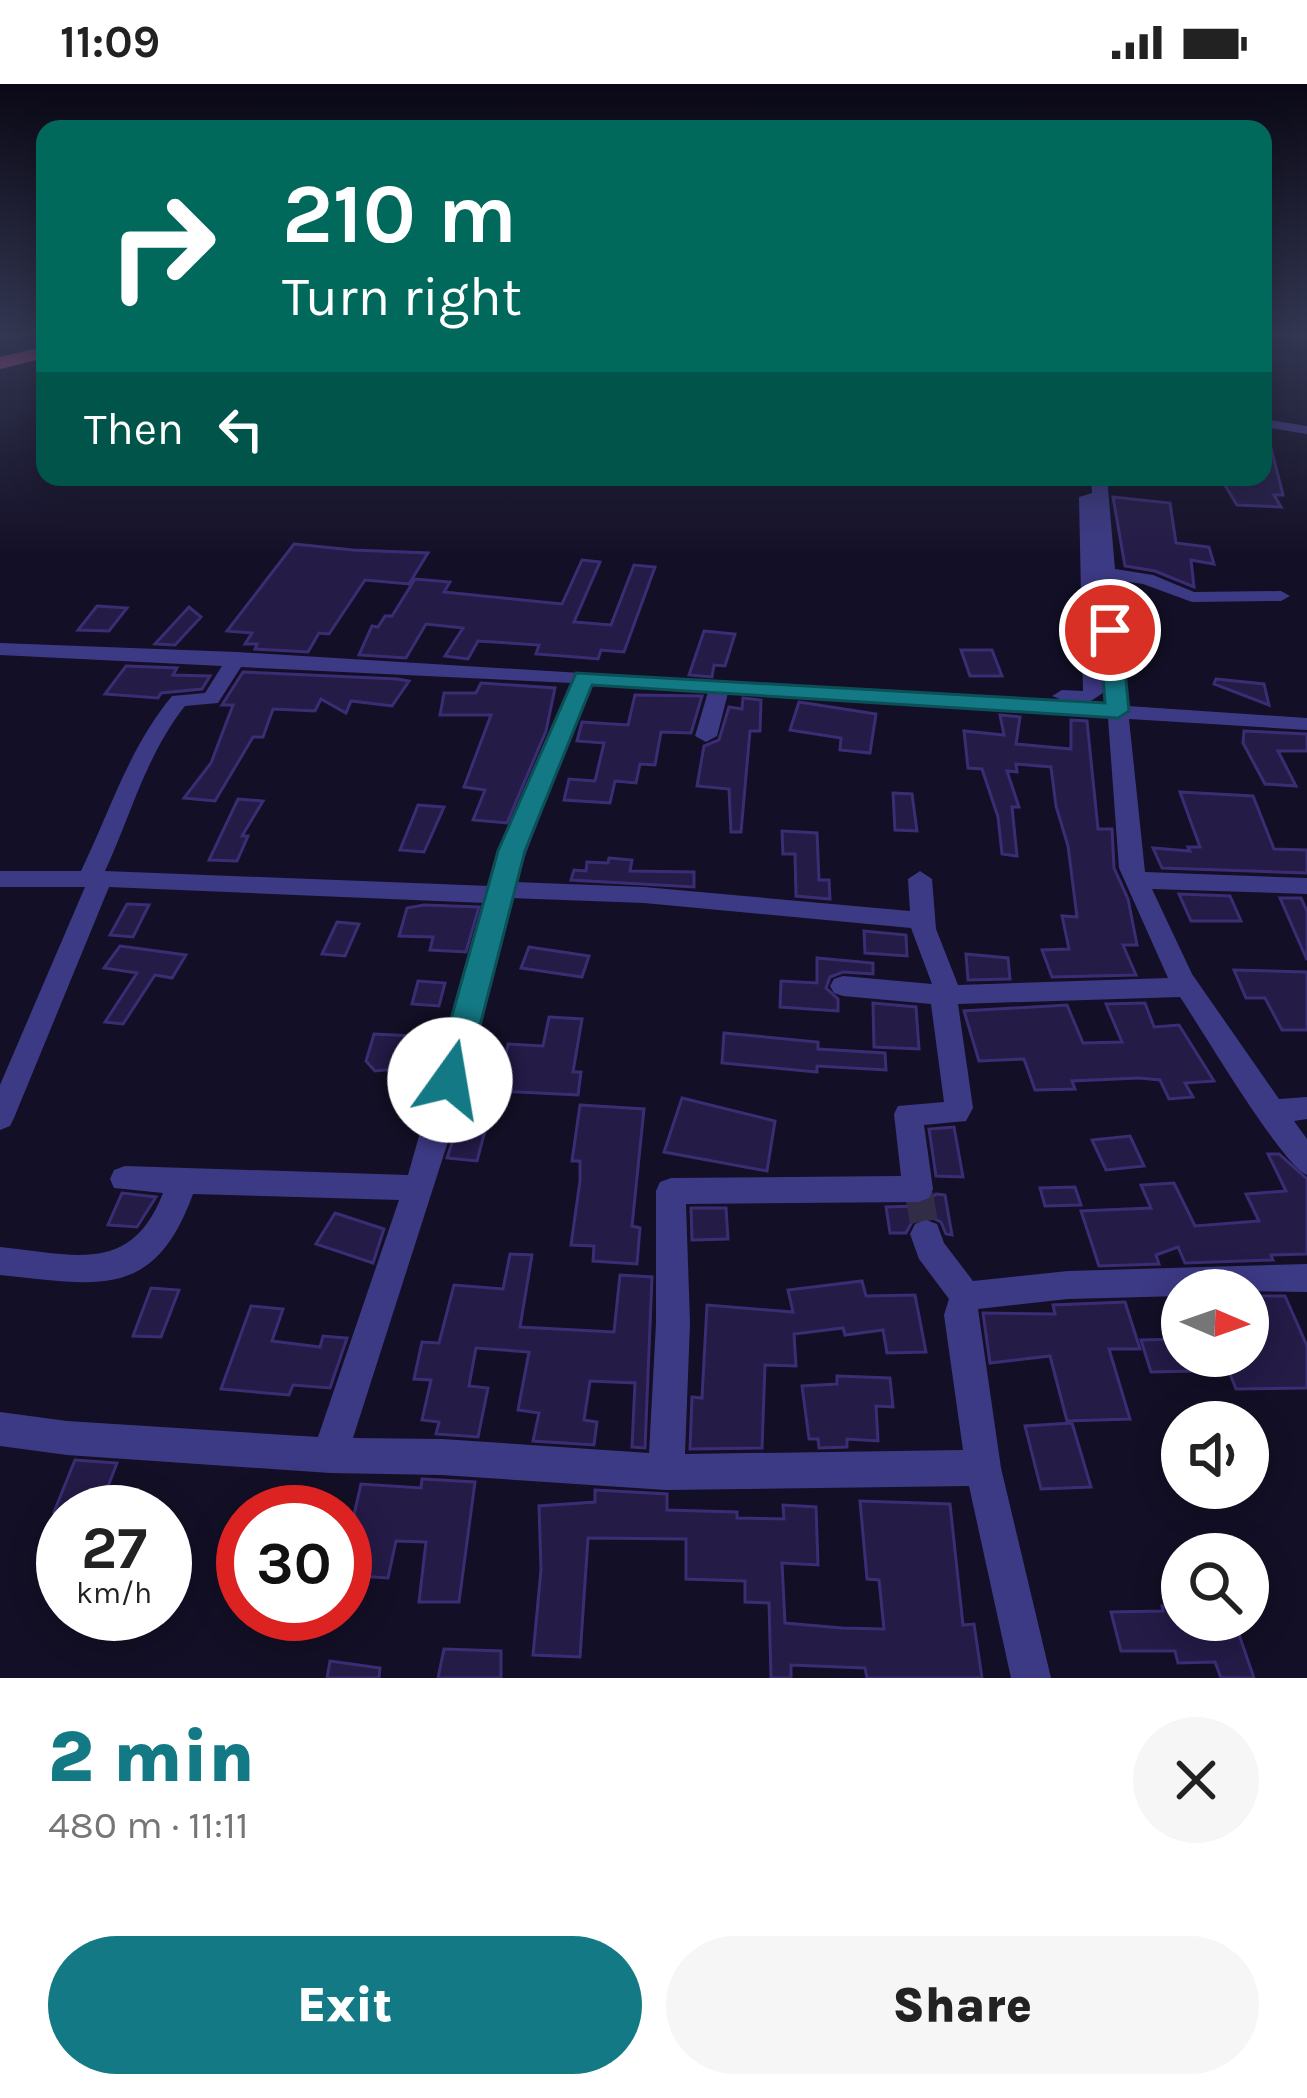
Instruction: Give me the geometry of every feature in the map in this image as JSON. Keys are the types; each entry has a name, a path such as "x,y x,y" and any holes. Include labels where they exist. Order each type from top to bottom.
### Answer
{"street":[{"path":"1272,424 1307,430"},
{"path":"1087,486 1136,880 1186,987 1307,1163"},
{"path":"0,649 720,686 1091,697 1100,572 1099,486"},
{"path":"1100,572 1151,580 1192,597 1281,596"},
{"path":"0,1118 131,779 178,700 211,698 237,658"},
{"path":"330,1455 420,1188 512,851 584,677"},
{"path":"706,736 720,686"},
{"path":"951,696 1307,724"},
{"path":"0,879 644,895 923,921"},
{"path":"666,1472 673,1323 670,1191 918,1191 908,1114 956,1113 959,1108 946,995 923,921 920,879"},
{"path":"1136,880 1307,886"},
{"path":"843,986 946,995 1186,987"},
{"path":"1269,1112 1307,1108"},
{"path":"125,1178 420,1188"},
{"path":"0,1261 114,1266 142,1254 160,1235 183,1180"},
{"path":"926,1234 930,1250 966,1296"},
{"path":"966,1296 1068,1285 1307,1278"},
{"path":"966,1296 960,1315 983,1468 1030,1678"},
{"path":"0,1429 68,1438 330,1455 666,1472 983,1468"}],"building":[{"path":"1272,452 1283,495 1274,495 1281,507 1237,505 1225,486 1272,486"},
{"path":"1113,497 1170,503 1176,543 1209,547 1214,564 1191,560 1194,587 1155,571 1125,566"},
{"path":"294,544 428,553 409,584 365,580 329,634 319,633 308,652 255,649 257,644 245,644 252,633 227,631"},
{"path":"582,560 600,562 574,622 611,625 634,565 655,567 624,652 601,650 598,659 536,654 539,645 478,641 468,659 445,656 463,628 426,624 406,658 359,655 372,626 392,616 415,579 450,582 444,592 562,604"},
{"path":"97,606 127,608 109,631 78,630"},
{"path":"189,607 201,617 175,645 155,644"},
{"path":"704,631 735,634 725,666 714,665 712,677 689,675"},
{"path":"961,650 992,650 1002,676 970,676"},
{"path":"126,666 177,668 173,675 210,676 202,689 161,693 158,698 105,694"},
{"path":"243,672 409,681 392,706 351,701 346,713 321,699 315,711 273,709 263,737 253,737 215,801 184,798 211,763 233,705 222,705"},
{"path":"1216,679 1264,684 1269,705 1214,684"},
{"path":"481,683 555,688 546,731 507,823 473,820 485,790 464,787 491,715 440,715 444,693 476,693"},
{"path":"635,695 702,696 691,733 661,732 655,765 640,764 636,783 615,781 610,803 564,800 569,779 595,781 604,743 577,741 582,722 628,725"},
{"path":"743,698 761,700 760,731 750,731 741,832 731,832 729,789 697,786 704,746 719,740 729,707 742,709"},
{"path":"799,702 876,714 870,753 840,750 841,738 790,730"},
{"path":"1000,715 1020,717 1016,744 1071,749 1071,720 1087,721 1098,829 1112,829 1114,868 1128,899 1137,945 1123,945 1136,975 1052,977 1042,950 1069,949 1062,916 1077,917 1051,767 1016,764 1017,772 1007,771 1019,807 1012,807 1017,856 1002,854 998,817 982,769 968,768 964,731 1004,735"},
{"path":"1244,731 1307,734 1307,751 1278,751 1296,786 1265,784 1243,743"},
{"path":"1180,792 1253,796 1274,849 1307,850 1307,873 1162,868 1153,848 1190,851 1188,847 1200,847"},
{"path":"893,793 912,794 917,831 895,830"},
{"path":"238,799 263,801 242,836 248,836 237,861 209,860"},
{"path":"418,805 444,807 424,852 400,850"},
{"path":"782,831 817,833 819,880 829,880 830,899 796,896 795,854 783,854"},
{"path":"609,858 632,860 630,871 694,872 694,887 571,880 574,870 586,871 587,862 608,863"},
{"path":"1179,894 1230,896 1241,921 1191,921"},
{"path":"1280,898 1301,898 1307,911 1307,960"},
{"path":"127,904 149,905 133,937 110,935"},
{"path":"479,907 466,952 430,950 433,937 399,936 407,908"},
{"path":"337,922 359,924 345,956 322,954"},
{"path":"864,931 906,935 907,956 865,953"},
{"path":"120,946 186,955 172,978 155,975 123,1024 105,1022 137,973 104,968"},
{"path":"529,947 589,956 582,977 521,968"},
{"path":"966,954 1008,958 1010,979 968,980"},
{"path":"817,958 873,963 873,974 843,972 830,977 826,988 838,999 838,1011 780,1007 781,981 817,983"},
{"path":"1234,970 1307,972 1307,1030 1282,1030 1265,998 1246,998"},
{"path":"418,981 445,983 439,1006 412,1004"},
{"path":"873,1003 916,1007 919,1049 874,1047"},
{"path":"1145,1003 1154,1027 1179,1025 1214,1081 1185,1083 1193,1097 1169,1099 1160,1080 1139,1078 1072,1081 1075,1089 1035,1090 1024,1059 979,1061 964,1011 1067,1005 1083,1043 1122,1042 1106,1004"},
{"path":"549,1017 582,1019 573,1072 581,1072 578,1095 499,1091 508,1044 543,1046"},
{"path":"724,1033 818,1042 818,1049 885,1053 886,1070 817,1066 817,1072 722,1063"},
{"path":"374,1034 414,1036 405,1068 375,1071 366,1061"},
{"path":"682,1098 775,1121 767,1171 664,1152"},
{"path":"580,1105 644,1109 632,1226 640,1228 637,1264 593,1261 594,1246 571,1245 580,1181 580,1161 572,1161"},
{"path":"458,1125 486,1127 477,1161 447,1158"},
{"path":"954,1127 963,1177 936,1176 929,1129"},
{"path":"1130,1136 1144,1166 1106,1170 1092,1140"},
{"path":"1268,1154 1279,1154 1307,1179 1307,1254 1185,1263 1178,1247 1156,1255 1159,1264 1099,1266 1081,1211 1151,1208 1141,1185 1174,1183 1195,1226 1259,1221 1246,1194 1286,1191"},
{"path":"1075,1187 1081,1205 1045,1206 1040,1188"},
{"path":"122,1193 156,1197 137,1227 108,1225"},
{"path":"936,1194 945,1195 952,1235 928,1216 913,1220 906,1233 890,1233 886,1207 920,1206"},
{"path":"691,1208 726,1208 728,1239 692,1240"},
{"path":"335,1213 384,1229 373,1263 316,1244"},
{"path":"510,1254 532,1255 520,1327 614,1332 620,1275 652,1277 645,1448 632,1447 635,1383 590,1381 584,1420 597,1422 594,1445 533,1441 539,1413 518,1410 529,1352 476,1348 469,1386 488,1388 478,1437 436,1434 439,1422 422,1420 431,1380 414,1379 422,1342 439,1343 454,1285 503,1289"},
{"path":"862,1281 866,1296 915,1295 926,1352 887,1353 883,1330 845,1335 843,1328 794,1334 796,1366 765,1365 762,1448 690,1449 692,1397 702,1398 707,1305 793,1312 788,1290"},
{"path":"151,1288 179,1290 161,1337 133,1336"},
{"path":"1269,1296 1285,1296 1307,1346 1307,1388 1236,1389 1231,1377 1269,1377"},
{"path":"1125,1302 1140,1349 1109,1349 1130,1419 1067,1421 1050,1356 990,1363 983,1313 1055,1314 1053,1305"},
{"path":"251,1306 283,1309 272,1341 320,1347 323,1336 347,1338 330,1388 293,1385 289,1395 221,1389"},
{"path":"1141,1340 1161,1340 1161,1372 1151,1372"},
{"path":"837,1376 890,1378 893,1407 876,1406 878,1441 847,1439 847,1447 819,1448 818,1439 809,1439 802,1386 837,1384"},
{"path":"1072,1423 1091,1487 1041,1489 1025,1426"},
{"path":"75,1460 117,1463 108,1485 65,1485"},
{"path":"422,1479 475,1482 459,1602 419,1602 426,1542 396,1541 388,1578 372,1577 372,1485 361,1484 421,1488"},
{"path":"595,1490 667,1494 667,1510 737,1512 737,1518 784,1519 783,1505 816,1507 818,1565 782,1563 785,1623 842,1628 884,1629 879,1580 867,1579 860,1501 950,1504 963,1625 974,1624 982,1678 867,1678 865,1668 791,1665 791,1678 771,1678 769,1603 745,1602 745,1581 686,1579 686,1539 588,1538 580,1657 533,1655 541,1570 539,1506 595,1502"},
{"path":"1161,1611 1161,1641 1241,1641 1254,1678 1221,1678 1215,1662 1178,1663 1175,1651 1121,1651 1111,1612"},
{"path":"444,1649 501,1651 501,1678 438,1678"},
{"path":"330,1661 380,1668 379,1678 327,1678"}],"tunnel":[{"path":"919,1194 926,1234"}],"route":[{"path":"450,1080 512,851 584,677 1118,711 1110,630"}]}
